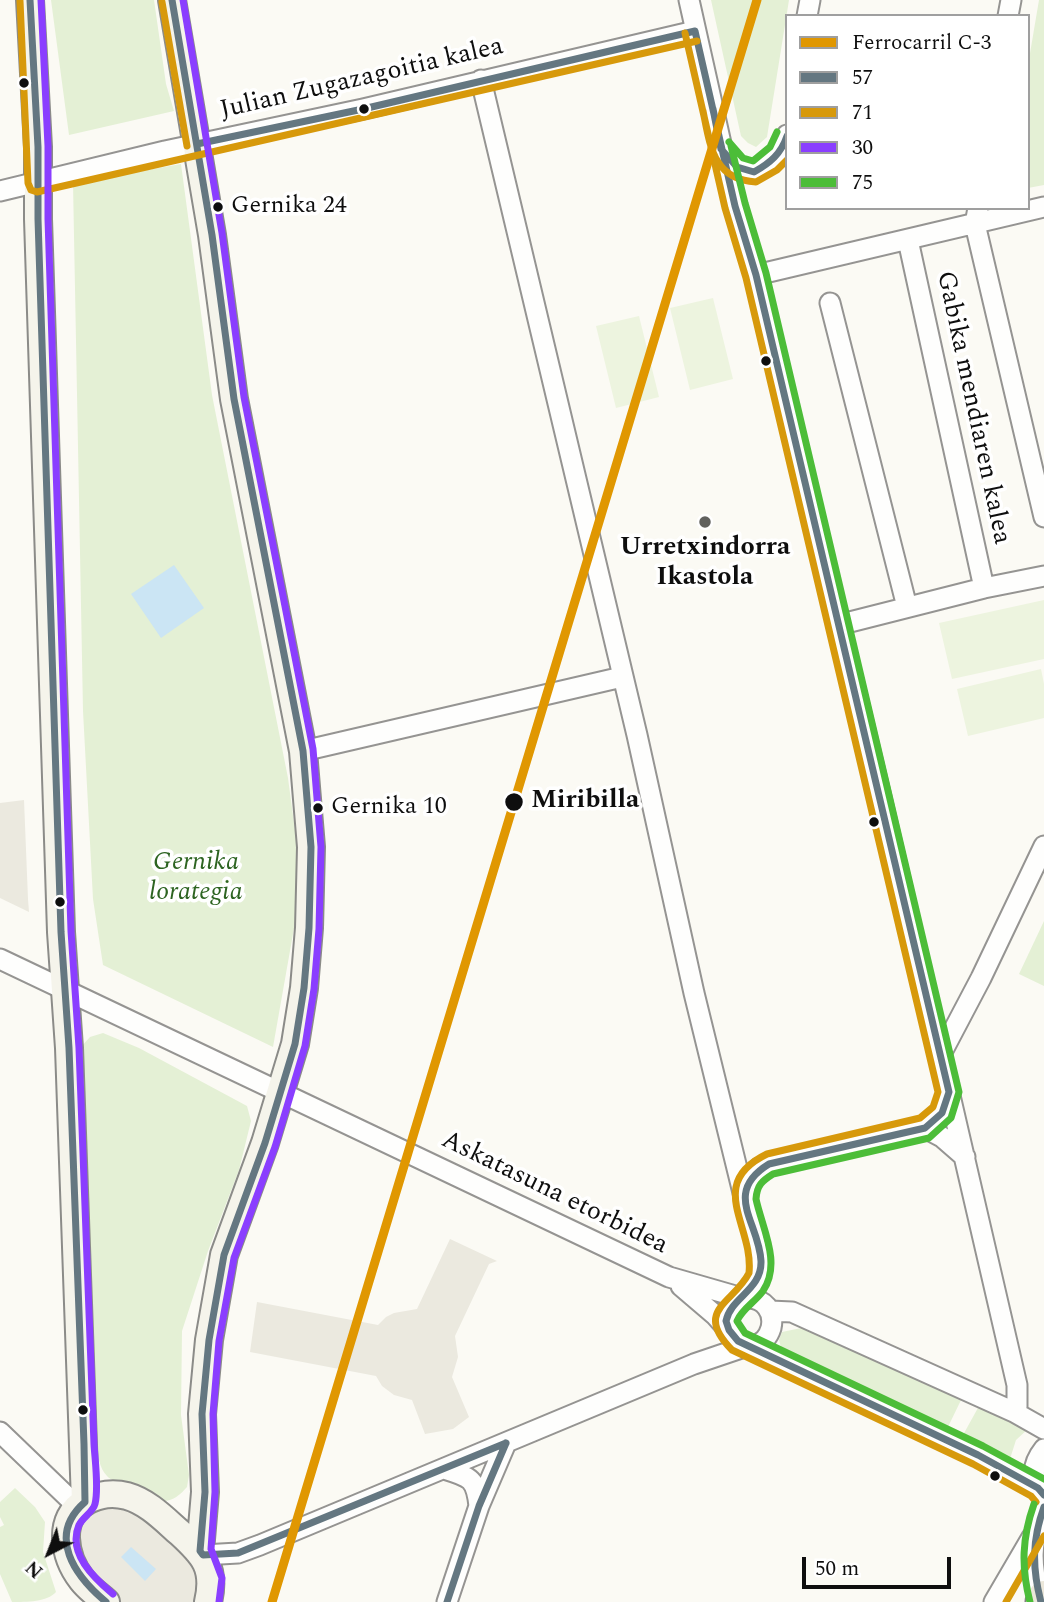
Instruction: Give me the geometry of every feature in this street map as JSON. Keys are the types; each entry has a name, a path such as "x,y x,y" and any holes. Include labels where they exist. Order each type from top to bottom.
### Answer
{"main road":[{"path":"30,0 38,147 81,1505"},
{"path":"173,0 212,235 234,399 303,751 311,847 309,928 297,1032 282,1092 224,1255 212,1323 202,1414 205,1492 201,1553"},
{"path":"106,1602 82,1592 65,1545 67,1521 81,1505 103,1493 127,1496 150,1506 201,1553 212,1579 208,1602"},
{"path":"1041,1602 1044,1596"}],"street":[{"path":"689,0 721,149 756,275 965,1157 1017,1385 1017,1407 1014,1412"},
{"name":"Julian Zugazagoitia kalea","path":"0,191 695,31"},
{"path":"481,80 640,748 694,993 760,1263 759,1277 744,1298 729,1309 726,1321 729,1331 738,1341 978,1455 1042,1496"},
{"path":"735,206 745,180 771,162 782,151 785,141"},
{"path":"721,149 737,167 754,172"},
{"path":"756,275 908,240 977,216 1044,209"},
{"path":"977,216 1044,517"},
{"name":"Gabika mendiaren kalea","path":"908,240 984,588"},
{"path":"830,303 907,607"},
{"path":"838,625 984,588 1044,576"},
{"path":"832,598 847,613 862,619"},
{"path":"303,751 622,677"},
{"path":"941,1054 981,978 1044,846"},
{"name":"Askatasuna etorbidea","path":"0,959 668,1277 744,1298"},
{"path":"745,1199 746,1184 759,1168 925,1128 942,1113 949,1092"},
{"path":"925,1128 942,1137 965,1157"},
{"path":"732,1143 744,1159 753,1164 769,1164"},
{"name":"Askatasuna etorbidea","path":"668,1277 699,1300 729,1331"},
{"path":"201,1553 238,1553 694,1364 764,1342 772,1321 769,1311 760,1300 744,1298"},
{"path":"769,1311 792,1312 1014,1412 1044,1429"},
{"path":"694,1364 729,1331"},
{"path":"0,1432 81,1505"},
{"path":"447,1602 479,1506 506,1443"},
{"path":"1041,1602 1032,1573 1034,1533 1042,1496 1034,1478 1034,1468 1044,1449"},
{"path":"444,1469 467,1476 477,1486 479,1506"},
{"path":"994,1602 1034,1533"}],"green space":[{"path":"51,0 154,0 166,84 174,111 69,135"},
{"path":"711,0 789,0 767,137 756,147 741,136"},
{"path":"1039,0 1044,0 1044,185 1030,188 1030,53"},
{"name":"Gernika lorategia","path":"181,164 212,395 288,778 302,883 273,1047 103,965 93,899 83,711 73,183"},
{"path":"713,298 733,379 690,390 670,308"},
{"path":"639,316 659,397 616,408 596,326"},
{"path":"1044,600 1044,659 952,679 939,623"},
{"path":"1041,669 1044,718 968,736 957,689"},
{"path":"1044,921 1044,986 1019,974"},
{"path":"103,1033 139,1048 247,1106 251,1121 239,1170 208,1251 182,1331 181,1415 189,1475 187,1487 177,1497 167,1501 144,1495 107,1476 99,1461 96,1445 80,1048 90,1037"},
{"path":"806,1327 962,1398 947,1429 782,1351 779,1340 782,1332"},
{"path":"979,1406 1028,1429 1016,1440 1009,1462 963,1435"},
{"path":"15,1488 35,1507 45,1522 43,1552 56,1592 42,1600 12,1602 0,1574 0,1527 4,1525 0,1517 0,1502"}],"shaded area":[{"path":"24,800 29,912 0,898 0,803"},
{"path":"450,1239 497,1261 489,1264 455,1336 458,1357 452,1377 469,1417 453,1429 425,1434 412,1400 394,1395 382,1386 376,1376 250,1352 257,1302 378,1325 394,1313 417,1309"},
{"path":"100,1505 136,1509 182,1553 198,1577 194,1602 121,1602 86,1570 77,1558 77,1522"}],"water":[{"path":"174,565 204,608 161,638 131,594"},
{"path":"131,1547 156,1569 145,1581 121,1557"}],"rail line":[{"name":"C-3","path":"272,1602 757,0"}],"transit line":[{"name":"57","path":"30,0 38,147 38,219 61,932 69,1048 84,1444 85,1502 73,1515 67,1528 66,1542 75,1568 106,1602"},
{"name":"30","path":"41,0 48,146 48,219 71,931 79,1048 97,1482 95,1504 79,1525 76,1535 79,1555 84,1564 113,1594"},
{"name":"57","path":"172,0 212,235 234,399 303,751 311,847 309,928 304,988 295,1044 265,1143 224,1255 209,1340 202,1414 205,1492 200,1551 203,1555 238,1553 506,1443"},
{"name":"30","path":"183,0 222,233 244,397 313,749 321,847 319,929 314,989 305,1046 275,1147 234,1258 219,1341 213,1414 215,1492 211,1549 222,1578 219,1602"},
{"name":"71","path":"20,1 28,183 31,190 37,192 697,41"},
{"name":"71","path":"162,2 187,146"},
{"name":"57","path":"695,31 735,206 756,275 949,1092 942,1113 925,1128 769,1164 755,1175 745,1197 759,1247 760,1271 726,1321 738,1341 978,1455 1038,1488 1044,1495"},
{"name":"57","path":"197,144 363,109 695,31"},
{"name":"71","path":"685,33 725,208 746,278 938,1092 933,1107 920,1118 767,1154 749,1166 739,1179 735,1192 749,1256 749,1273 720,1308 716,1325 732,1350 973,1464 1031,1496 1036,1502"},
{"name":"57","path":"713,109 721,149 737,167 754,172 760,169 778,153 785,142"},
{"name":"71","path":"703,111 716,158 722,168 731,175 756,182 785,162"},
{"name":"75","path":"729,142 743,158 753,161 770,147 777,132"},
{"name":"75","path":"731,146 766,273 959,1092 951,1118 929,1138 773,1174 763,1181 756,1199 769,1245 771,1269 763,1291 737,1321 745,1333 983,1446 1044,1479"},
{"name":"57","path":"447,1602 479,1506 506,1443"},
{"name":"75","path":"1030,1602 1024,1553 1034,1504"},
{"name":"57","path":"1041,1602 1035,1554 1037,1531 1044,1507"},
{"name":"71","path":"1006,1602 1044,1536"}],"place":[{"name":"Gernika 24","path":"218,207"},
{"name":"Urretxindorra Ikastola","path":"705,522"},
{"name":"Miribilla","path":"514,802"},
{"name":"Gernika 10","path":"318,808"}]}
